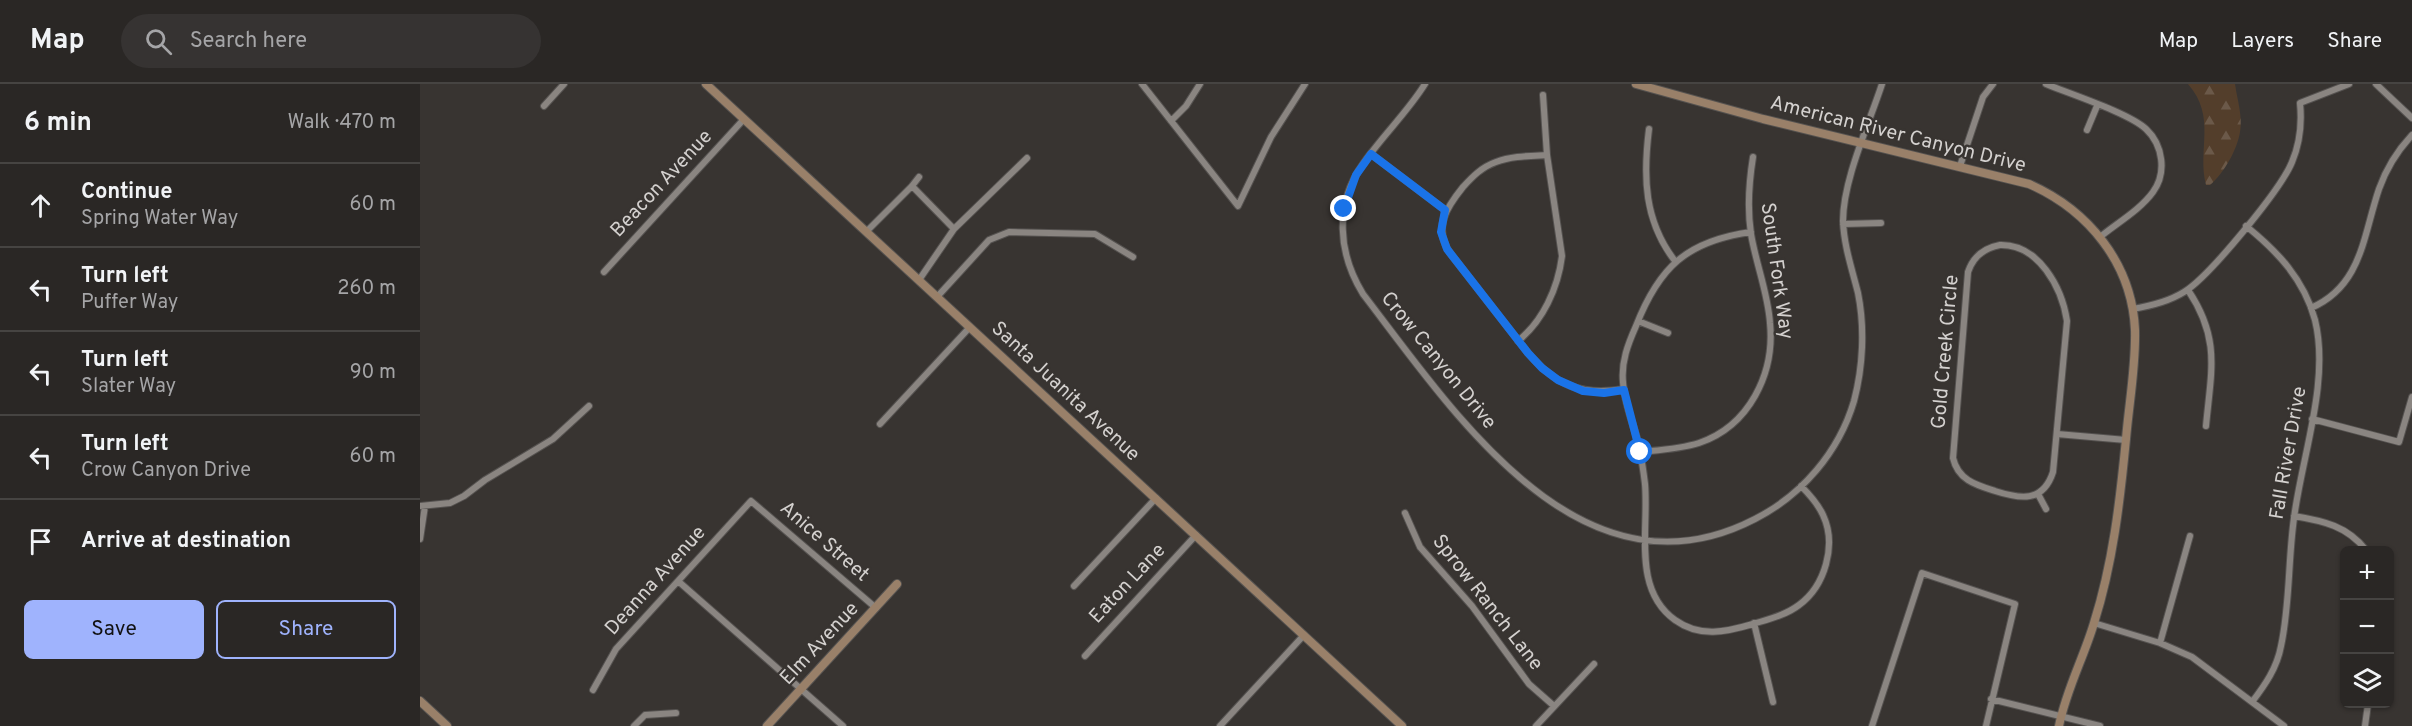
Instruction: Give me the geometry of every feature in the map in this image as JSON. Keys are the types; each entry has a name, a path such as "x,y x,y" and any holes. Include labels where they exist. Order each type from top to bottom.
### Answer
{"street":[{"path":"544,106 564,84"},
{"name":"Santa Juanita Avenue","path":"706,84 1402,726"},
{"path":"1142,84 1238,206 1271,137 1305,84"},
{"path":"1172,121 1186,106 1200,84"},
{"name":"Crow Canyon Drive","path":"1425,84 1371,154 1351,186 1342,221 1347,262 1363,294 1463,422 1536,491 1569,515 1587,524 1613,533 1646,540 1684,540 1731,530 1767,512 1801,486 1823,462 1841,433 1851,408 1861,360 1861,320 1844,224 1848,186 1882,84"},
{"name":"American River Canyon Drive","path":"1636,84 1722,108 2010,178 2044,191 2073,209 2100,237 2123,277 2132,309 2134,347 2116,529 2094,623 2059,726"},
{"path":"1960,166 1983,97 1993,84"},
{"path":"2046,84 2136,122 2148,131 2157,144 2162,168 2156,188 2147,200 2100,237"},
{"path":"2132,309 2168,300 2188,290 2208,272 2279,184 2291,163 2299,140 2300,103 2349,84"},
{"path":"2376,84 2412,118"},
{"path":"1518,341 1538,321 1562,263 1562,242 1547,155 1543,95"},
{"path":"2087,130 2097,106"},
{"name":"Beacon Avenue","path":"604,272 744,119"},
{"path":"1649,129 1645,178 1650,214 1661,241 1675,261"},
{"path":"2311,308 2337,292 2350,276 2384,175 2400,149 2412,135"},
{"path":"1371,154 1445,210"},
{"path":"1547,155 1509,158 1489,165 1472,177 1445,210 1441,232 1447,249 1518,341 1542,368 1570,386 1597,393 1624,390"},
{"name":"South Fork Way","path":"1640,452 1682,447 1708,439 1735,422 1758,392 1768,364 1770,323 1751,232 1749,199 1753,157"},
{"path":"919,280 954,229 1027,158"},
{"path":"866,232 919,177"},
{"path":"912,186 954,229"},
{"path":"1844,224 1881,223"},
{"name":"Fall River Drive","path":"2246,226 2268,243 2286,263 2304,291 2318,334 2320,355 2318,382 2294,516 2282,646 2270,677 2252,702"},
{"path":"937,297 989,240 1009,232 1095,234 1133,257"},
{"path":"1751,232 1707,242 1675,261 1652,289 1624,360 1624,390 1640,452 1645,488 1646,572 1649,586 1659,605 1675,620 1687,627 1708,632 1729,631 1781,615 1799,605 1810,595 1821,578 1829,547 1827,526 1815,501 1801,486"},
{"name":"Gold Creek Circle","path":"2011,246 2027,253 2046,270 2061,297 2067,321 2067,334 2057,434 2053,472 2049,483 2038,494 2018,498 1976,485 1966,480 1959,472 1953,458 1967,278 1972,262 1989,248 2011,246"},
{"path":"2188,290 2203,315 2211,340 2212,355 2206,426"},
{"path":"1638,321 1668,333"},
{"path":"880,424 970,327"},
{"path":"2312,419 2398,442 2412,397"},
{"path":"420,539 423,506 450,503 464,496 485,480 553,439 589,406"},
{"path":"2057,434 2126,440"},
{"path":"2038,494 2046,509"},
{"path":"1074,586 1156,498"},
{"name":"Deanna Avenue","path":"593,690 616,649 751,501"},
{"name":"Anice Street","path":"751,501 876,608"},
{"name":"Sprow Ranch Lane","path":"1405,513 1420,547 1472,606 1529,684 1554,706"},
{"path":"2294,516 2336,525 2353,536 2362,546"},
{"name":"Eaton Lane","path":"1085,656 1196,535"},
{"path":"2160,643 2190,536"},
{"path":"1872,726 1922,573 2015,604 1986,726"},
{"path":"678,581 843,726"},
{"name":"Elm Avenue","path":"767,726 897,584"},
{"path":"1754,623 1773,702"},
{"path":"2094,623 2176,649 2206,666 2284,726"},
{"path":"1220,726 1304,635"},
{"path":"1536,726 1594,664"},
{"path":"1991,699 2100,726"},
{"path":"420,702 447,726"},
{"path":"2365,726 2367,708"},
{"path":"634,726 645,715 676,713"}],"green space":[{"path":"2188,84 2235,84 2241,120 2238,139 2225,168 2210,185 2206,185 2204,172 2202,109 2197,96"}],"route":[{"path":"1344,209 1356,175 1371,154 1445,210 1441,232 1447,249 1532,358 1553,376 1576,389 1597,393 1624,390 1640,452"}]}
